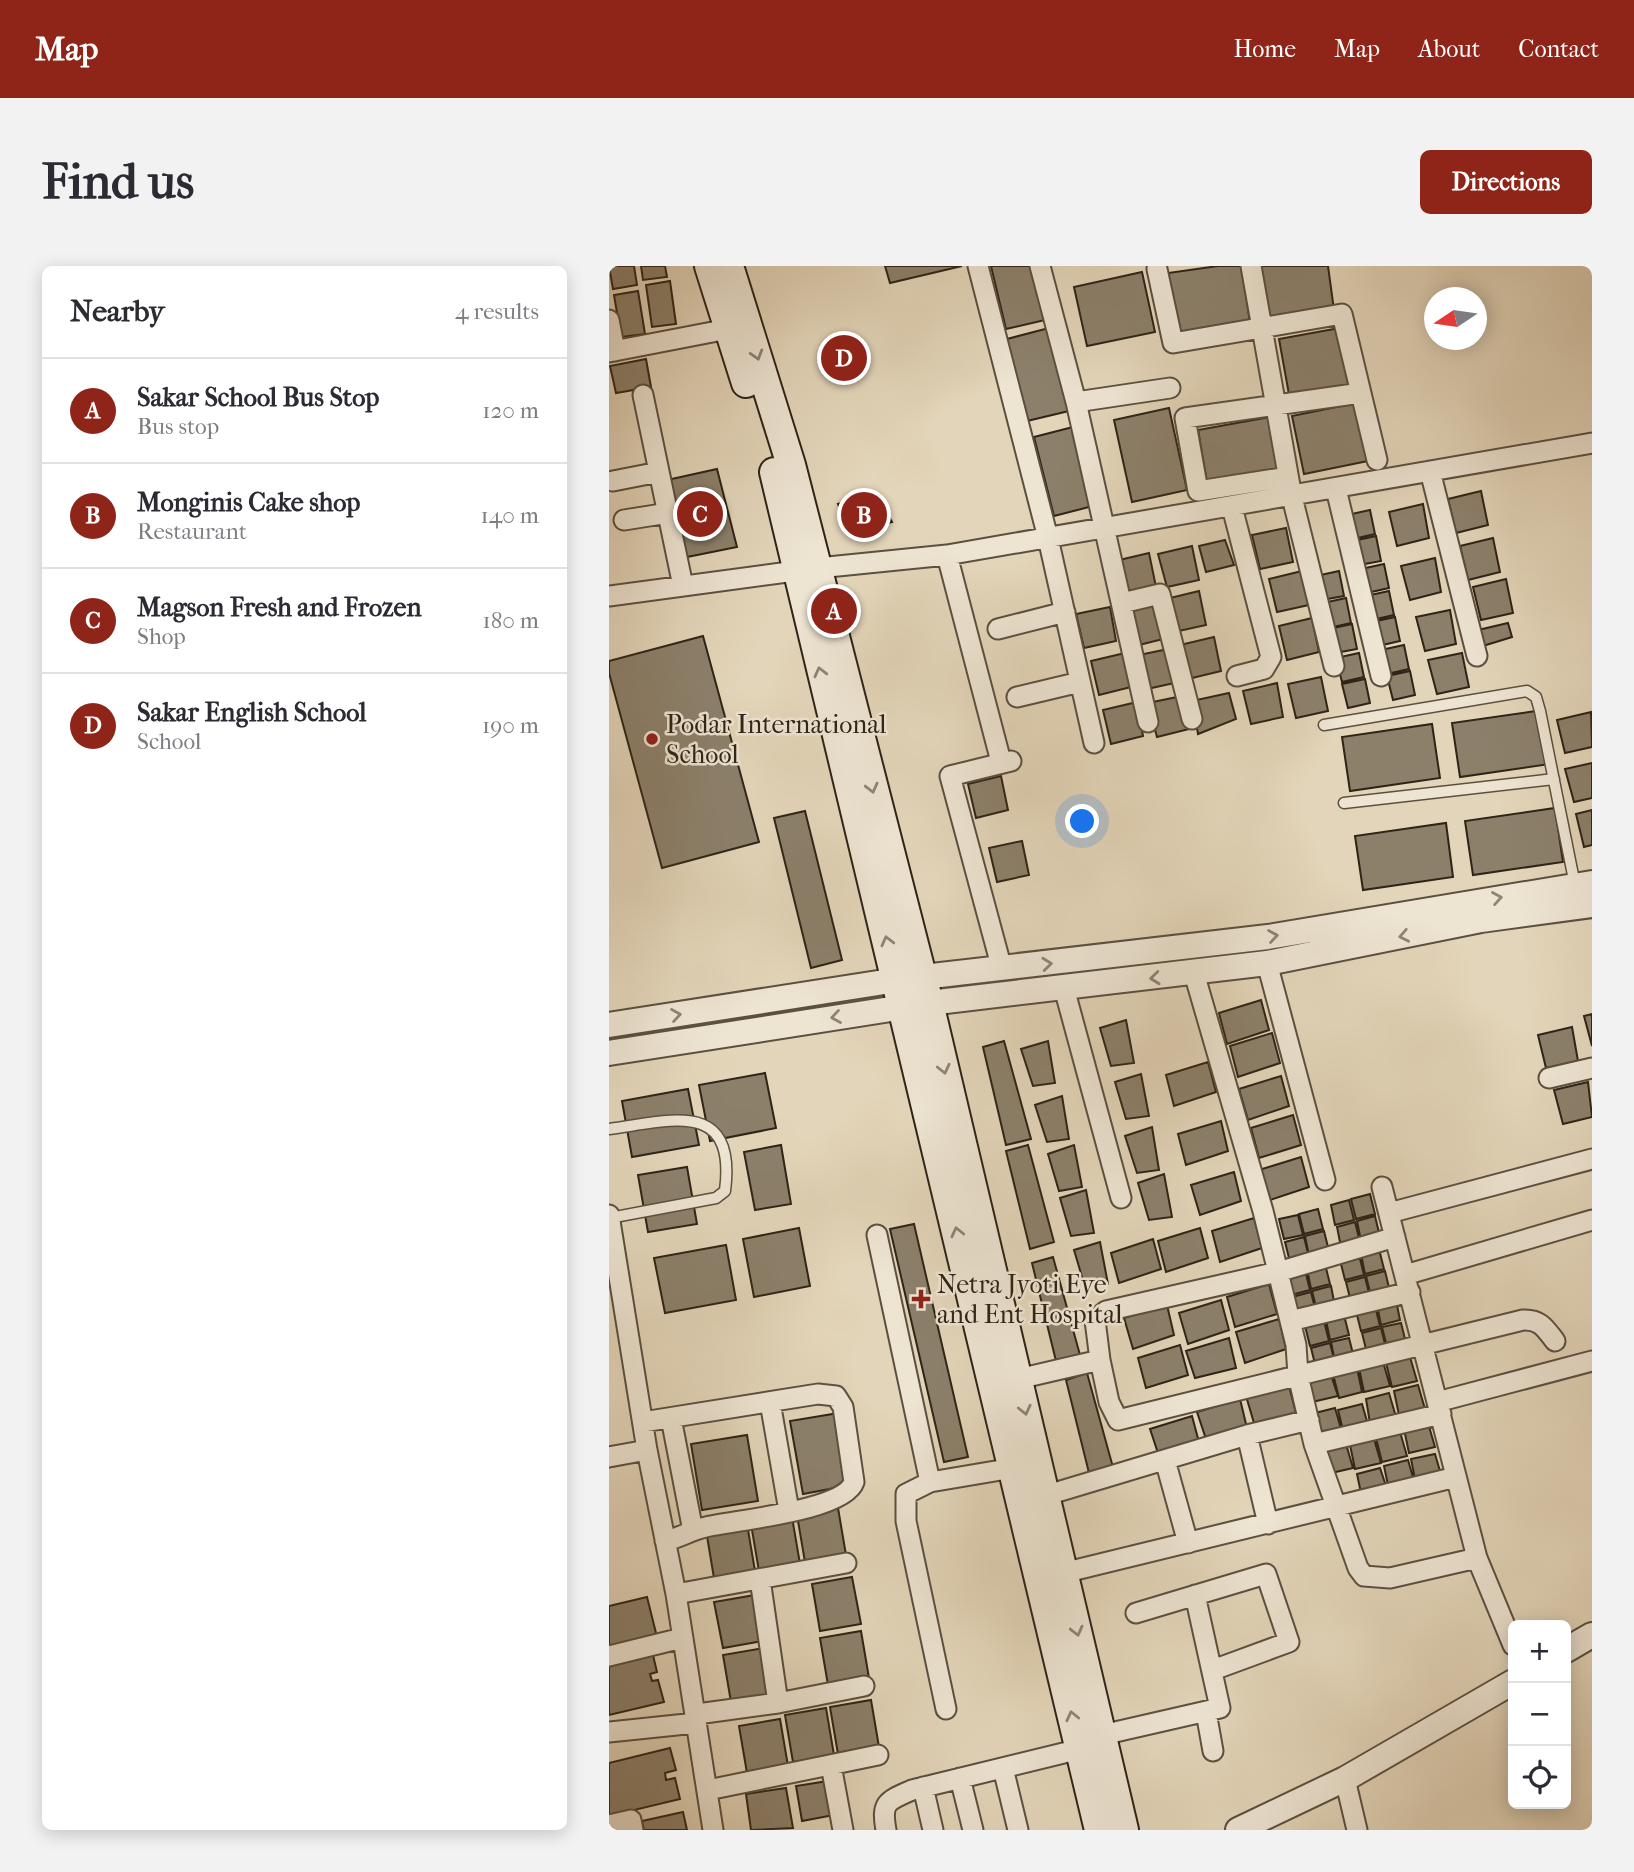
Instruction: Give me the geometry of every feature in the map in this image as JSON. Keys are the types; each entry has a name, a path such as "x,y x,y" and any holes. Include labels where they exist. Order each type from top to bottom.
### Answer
{"main road":[{"path":"709,266 738,326"},
{"path":"729,266 738,326 774,473 807,571 913,992 1018,1379 1063,1573 1091,1742 1099,1830"},
{"path":"913,992 1013,1468 1091,1742 1124,1830"}],"street":[{"path":"978,266 1048,538 1094,743"},
{"path":"1040,266 1076,402 1148,722"},
{"path":"1251,266 1290,487 1333,666"},
{"path":"1157,269 1173,343 1342,314 1377,460"},
{"path":"609,320 612,351 738,326"},
{"path":"1076,402 1170,388"},
{"path":"1361,393 1185,418 1198,491 1290,487 1336,489 1592,443"},
{"path":"643,395 683,586"},
{"path":"1430,471 1477,656"},
{"path":"613,481 659,472"},
{"path":"609,596 947,555 1232,507 1290,487"},
{"path":"1336,489 1381,676"},
{"path":"1232,507 1271,657 1264,669 1237,676"},
{"path":"624,520 668,513"},
{"path":"947,555 1005,757 950,776 1002,969"},
{"path":"1122,603 1160,594 1192,719"},
{"path":"998,629 1065,612"},
{"path":"1017,696 1080,682"},
{"path":"609,1053 913,992 1002,969 1268,937 1583,884"},
{"path":"609,1025 913,992 1064,988 1194,973 1267,962 1481,920 1592,905"},
{"path":"1267,962 1325,1180"},
{"path":"1194,973 1278,1272 1314,1444 1331,1486 1335,1507 1364,1576 1390,1578 1477,1558"},
{"path":"1064,988 1121,1199"},
{"path":"1549,1078 1592,1068"},
{"path":"1389,1213 1592,1159"},
{"path":"1382,1187 1477,1558 1508,1633"},
{"path":"609,1217 647,1450 676,1594 713,1830"},
{"path":"1290,1321 1408,1284 1592,1220"},
{"path":"877,1235 930,1482"},
{"path":"1395,1237 1278,1272 1099,1314 1094,1328 1113,1415 1118,1419 1533,1320 1542,1325 1555,1340"},
{"path":"1018,1379 1100,1360"},
{"path":"1314,1444 1592,1361"},
{"path":"643,1422 818,1394 836,1396 842,1407 853,1487 834,1500 693,1531 665,1541"},
{"path":"770,1402 789,1511"},
{"path":"671,1418 693,1531"},
{"path":"1044,1496 1247,1435 1309,1420"},
{"path":"1247,1435 1268,1524"},
{"path":"609,1457 647,1450"},
{"path":"1165,1460 1188,1543"},
{"path":"946,1709 904,1505 905,1494 930,1482 1013,1468"},
{"path":"1063,1573 1456,1477"},
{"path":"676,1594 846,1563"},
{"path":"1136,1613 1266,1574 1289,1642 1213,1670"},
{"path":"760,1579 778,1703"},
{"path":"886,1830 883,1811 887,1802 923,1787 1003,1768 1220,1708 1195,1595"},
{"path":"1571,1647 1592,1635"},
{"path":"609,1656 683,1638"},
{"path":"1238,1830 1345,1779 1511,1683"},
{"path":"609,1732 696,1719 864,1686"},
{"path":"1206,1712 1213,1751"},
{"path":"708,1790 878,1755"},
{"path":"831,1765 843,1830"},
{"path":"1003,1768 1017,1830"},
{"path":"960,1778 973,1830"},
{"path":"1345,1779 1357,1830"},
{"path":"923,1787 933,1830"},
{"path":"609,1825 631,1819 633,1830"}],"lane":[{"path":"1324,725 1527,691 1536,697 1554,779 1583,884"},
{"path":"1344,803 1554,779"},
{"path":"609,1129 674,1120 692,1120 708,1125 720,1140 726,1177 725,1191 716,1198 609,1217"}],"building":[{"path":"609,266 634,266 637,285 613,289"},
{"path":"641,266 665,266 667,277 643,280"},
{"path":"885,266 962,266 890,283"},
{"path":"991,266 1032,266 1045,320 1006,329"},
{"path":"1218,266 1242,266 1250,323 1177,333 1168,273"},
{"path":"1256,266 1328,266 1334,310 1263,319"},
{"path":"1142,272 1155,332 1087,346 1074,287"},
{"path":"670,281 676,324 652,327 646,285"},
{"path":"638,291 645,334 621,337 614,295"},
{"path":"1345,327 1356,388 1290,400 1279,339"},
{"path":"1049,328 1069,411 1027,421 1007,339"},
{"path":"646,359 651,387 616,393 610,366"},
{"path":"1361,402 1373,460 1304,474 1292,416"},
{"path":"1169,408 1187,490 1132,502 1114,420"},
{"path":"1270,417 1281,476 1208,488 1198,430"},
{"path":"1073,427 1093,506 1054,516 1034,437"},
{"path":"717,469 737,547 682,558 667,480"},
{"path":"1481,491 1488,525 1456,533 1448,499"},
{"path":"875,494 892,522 851,535 838,504"},
{"path":"1423,504 1429,538 1397,546 1389,512"},
{"path":"1370,510 1375,534 1353,539 1347,515"},
{"path":"1286,528 1293,562 1260,569 1252,535"},
{"path":"1376,536 1381,561 1359,565 1353,541"},
{"path":"1493,538 1500,572 1468,580 1460,546"},
{"path":"1225,540 1234,565 1206,572 1199,546"},
{"path":"1192,546 1199,580 1167,587 1158,554"},
{"path":"1149,553 1156,587 1124,594 1115,561"},
{"path":"1435,558 1441,592 1410,600 1401,566"},
{"path":"1384,564 1389,588 1367,593 1361,569"},
{"path":"1302,571 1309,605 1277,612 1269,579"},
{"path":"1339,571 1344,596 1322,600 1316,576"},
{"path":"1506,579 1513,613 1481,620 1473,587"},
{"path":"1199,591 1206,625 1174,632 1166,599"},
{"path":"1389,591 1394,615 1372,620 1366,596"},
{"path":"1346,598 1351,623 1329,628 1323,603"},
{"path":"1160,604 1167,638 1135,646 1127,612"},
{"path":"1110,607 1116,641 1084,648 1076,614"},
{"path":"1450,610 1456,644 1425,651 1416,617"},
{"path":"1395,617 1400,641 1378,646 1372,622"},
{"path":"1312,618 1319,652 1287,660 1279,626"},
{"path":"1508,623 1512,637 1483,646 1478,630"},
{"path":"1352,624 1357,649 1335,653 1329,629"},
{"path":"703,636 759,842 662,868 609,673 609,661"},
{"path":"1214,637 1221,671 1188,679 1180,645"},
{"path":"1404,645 1409,669 1387,674 1381,650"},
{"path":"1173,648 1179,682 1147,689 1139,655"},
{"path":"1125,653 1131,687 1099,695 1091,661"},
{"path":"1359,653 1364,677 1342,682 1336,658"},
{"path":"1462,653 1469,687 1437,694 1428,660"},
{"path":"1410,671 1415,695 1393,700 1387,676"},
{"path":"1321,677 1328,711 1296,718 1288,684"},
{"path":"1365,679 1370,703 1348,708 1342,684"},
{"path":"1277,683 1283,717 1251,724 1243,691"},
{"path":"1229,693 1236,719 1198,734 1192,701"},
{"path":"1182,696 1189,729 1157,737 1148,703"},
{"path":"1137,702 1143,736 1111,744 1103,710"},
{"path":"1543,710 1550,764 1460,777 1452,723"},
{"path":"1591,712 1592,747 1565,753 1557,720"},
{"path":"1432,724 1440,778 1350,791 1342,737"},
{"path":"1592,763 1592,798 1574,802 1565,769"},
{"path":"1001,776 1008,810 976,818 968,784"},
{"path":"1555,808 1563,862 1473,875 1465,821"},
{"path":"1592,810 1592,845 1584,847 1576,814"},
{"path":"805,811 842,960 811,968 774,818"},
{"path":"1446,823 1453,877 1363,890 1355,836"},
{"path":"1022,841 1029,875 997,882 989,848"},
{"path":"1261,1000 1269,1030 1227,1044 1219,1013"},
{"path":"1592,1014 1592,1046 1584,1016"},
{"path":"1126,1020 1134,1063 1111,1066 1100,1028"},
{"path":"1572,1027 1578,1061 1546,1068 1538,1035"},
{"path":"1272,1033 1280,1063 1238,1077 1230,1046"},
{"path":"1004,1041 1031,1139 1006,1145 983,1047"},
{"path":"1048,1041 1055,1083 1033,1086 1021,1049"},
{"path":"1208,1062 1216,1092 1174,1106 1166,1075"},
{"path":"765,1073 776,1128 710,1141 699,1085"},
{"path":"1141,1074 1149,1116 1126,1119 1115,1082"},
{"path":"1281,1076 1289,1106 1248,1120 1239,1089"},
{"path":"1588,1082 1592,1117 1563,1124 1554,1090"},
{"path":"688,1089 699,1145 632,1157 622,1101"},
{"path":"1062,1096 1069,1139 1047,1142 1035,1105"},
{"path":"1293,1115 1301,1145 1259,1158 1251,1128"},
{"path":"1221,1121 1228,1151 1186,1165 1178,1134"},
{"path":"1152,1127 1159,1170 1137,1173 1125,1136"},
{"path":"781,1145 791,1204 755,1210 744,1152"},
{"path":"1028,1145 1054,1242 1030,1249 1006,1151"},
{"path":"1074,1145 1082,1187 1059,1191 1048,1154"},
{"path":"1301,1157 1309,1187 1267,1201 1259,1170"},
{"path":"687,1167 697,1224 648,1232 638,1175"},
{"path":"1234,1172 1241,1201 1200,1215 1191,1185"},
{"path":"1164,1174 1172,1217 1149,1220 1138,1183"},
{"path":"1086,1190 1094,1233 1071,1236 1060,1198"},
{"path":"1370,1194 1375,1214 1356,1219 1351,1199"},
{"path":"1349,1200 1354,1220 1335,1225 1331,1205"},
{"path":"1318,1209 1323,1229 1304,1234 1299,1214"},
{"path":"1298,1215 1303,1235 1284,1239 1279,1219"},
{"path":"1375,1216 1380,1237 1361,1241 1357,1221"},
{"path":"1254,1218 1262,1248 1220,1262 1212,1231"},
{"path":"1355,1222 1360,1242 1341,1247 1337,1227"},
{"path":"914,1224 968,1457 944,1462 890,1229"},
{"path":"799,1228 810,1286 754,1297 743,1239"},
{"path":"1200,1228 1208,1258 1166,1272 1158,1241"},
{"path":"1324,1231 1329,1251 1309,1256 1305,1236"},
{"path":"1304,1237 1309,1257 1290,1262 1285,1242"},
{"path":"1153,1239 1161,1269 1119,1283 1111,1253"},
{"path":"1100,1242 1108,1284 1085,1287 1074,1250"},
{"path":"726,1245 736,1300 665,1313 654,1258"},
{"path":"1379,1249 1384,1269 1365,1274 1361,1254"},
{"path":"1359,1255 1364,1275 1345,1280 1340,1260"},
{"path":"1053,1257 1080,1355 1056,1361 1032,1263"},
{"path":"1325,1264 1330,1284 1311,1289 1307,1269"},
{"path":"1305,1270 1310,1290 1291,1295 1286,1274"},
{"path":"1385,1271 1390,1292 1371,1296 1366,1276"},
{"path":"1365,1277 1370,1297 1351,1302 1346,1282"},
{"path":"1269,1284 1277,1314 1235,1327 1227,1297"},
{"path":"1331,1286 1335,1306 1317,1311 1312,1291"},
{"path":"1311,1292 1316,1312 1297,1317 1292,1297"},
{"path":"1221,1300 1229,1330 1188,1344 1179,1313"},
{"path":"1396,1300 1400,1320 1381,1325 1377,1305"},
{"path":"1167,1305 1174,1335 1133,1349 1124,1318"},
{"path":"1375,1306 1380,1326 1361,1331 1356,1311"},
{"path":"1344,1315 1349,1335 1330,1340 1326,1320"},
{"path":"1279,1319 1286,1349 1245,1363 1236,1332"},
{"path":"1324,1321 1329,1341 1310,1346 1305,1326"},
{"path":"1401,1323 1406,1343 1387,1347 1382,1327"},
{"path":"1381,1328 1386,1348 1367,1353 1362,1333"},
{"path":"1229,1338 1236,1368 1195,1378 1186,1351"},
{"path":"1349,1338 1354,1358 1335,1362 1331,1342"},
{"path":"1330,1343 1335,1363 1316,1368 1311,1348"},
{"path":"1180,1345 1188,1375 1146,1388 1138,1358"},
{"path":"1410,1357 1417,1381 1392,1387 1386,1363"},
{"path":"1383,1362 1390,1386 1364,1392 1359,1368"},
{"path":"1357,1368 1362,1392 1339,1398 1333,1374"},
{"path":"1330,1372 1338,1396 1312,1402 1307,1378"},
{"path":"1087,1373 1114,1471 1090,1477 1066,1380"},
{"path":"1288,1382 1296,1413 1254,1423 1246,1396"},
{"path":"1418,1385 1425,1409 1399,1415 1394,1391"},
{"path":"1389,1393 1396,1417 1370,1423 1366,1399"},
{"path":"1240,1399 1247,1428 1206,1439 1197,1412"},
{"path":"1362,1404 1369,1428 1344,1434 1338,1410"},
{"path":"1335,1408 1342,1432 1316,1438 1311,1414"},
{"path":"839,1413 851,1485 803,1494 790,1421"},
{"path":"1192,1416 1200,1446 1159,1456 1150,1429"},
{"path":"1428,1423 1435,1447 1409,1453 1404,1429"},
{"path":"1400,1432 1407,1456 1382,1462 1376,1438"},
{"path":"747,1435 758,1501 702,1510 691,1444"},
{"path":"1374,1439 1381,1463 1355,1469 1350,1445"},
{"path":"1346,1444 1353,1468 1327,1474 1322,1450"},
{"path":"1435,1454 1442,1478 1416,1484 1411,1459"},
{"path":"1408,1460 1415,1484 1389,1490 1384,1466"},
{"path":"1380,1468 1388,1492 1362,1498 1357,1474"},
{"path":"838,1508 846,1555 805,1562 797,1515"},
{"path":"792,1517 800,1564 759,1571 751,1524"},
{"path":"747,1524 755,1571 714,1578 706,1530"},
{"path":"852,1577 861,1624 820,1631 812,1584"},
{"path":"755,1595 763,1641 723,1648 714,1602"},
{"path":"647,1597 657,1637 609,1649 609,1606"},
{"path":"861,1631 869,1678 828,1685 820,1638"},
{"path":"764,1648 772,1694 731,1702 723,1655"},
{"path":"652,1651 657,1672 650,1674 652,1681 658,1680 664,1702 609,1715 609,1661"},
{"path":"871,1700 879,1747 838,1754 830,1707"},
{"path":"826,1708 834,1755 793,1762 785,1715"},
{"path":"780,1719 788,1766 747,1773 739,1726"},
{"path":"670,1748 676,1770 665,1773 666,1780 675,1778 680,1799 609,1816 609,1763"},
{"path":"828,1781 834,1815 802,1821 796,1786"},
{"path":"786,1788 793,1828 751,1830 746,1794"},
{"path":"683,1812 687,1830 644,1830 642,1821"}],"place":[{"name":"Sakar English School","path":"844,358"},
{"name":"Magson Fresh and Frozen","path":"700,514"},
{"name":"Monginis Cake shop","path":"864,515"},
{"name":"Sakar School Bus Stop","path":"834,611"},
{"name":"Podar International School","path":"652,739"},
{"name":"Netra Jyoti Eye and Ent Hospital","path":"921,1299"}]}
